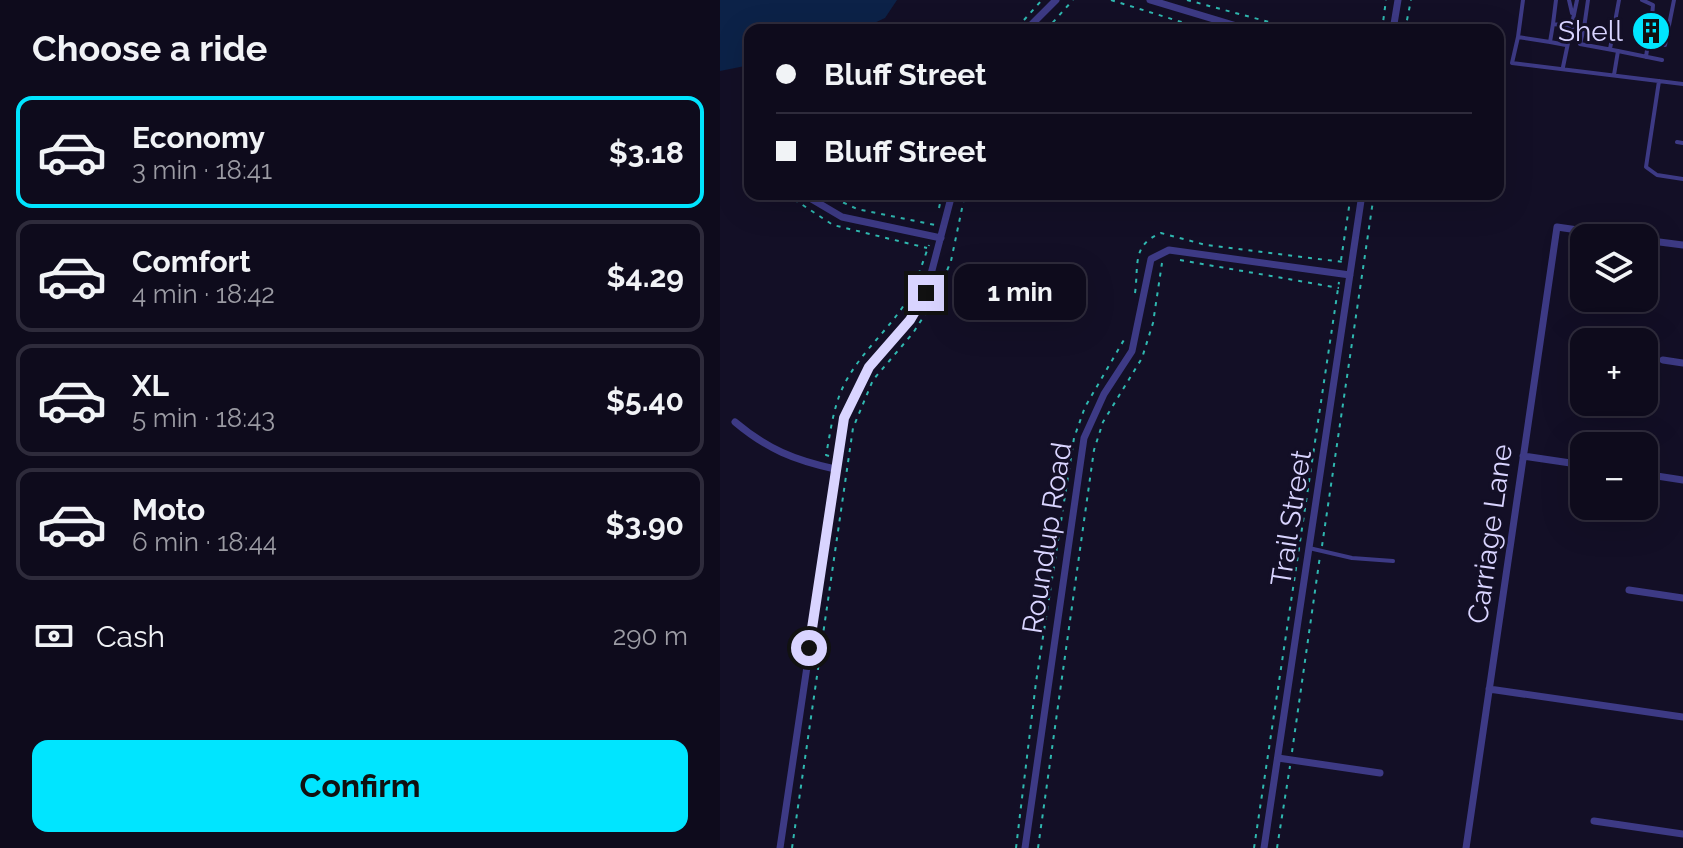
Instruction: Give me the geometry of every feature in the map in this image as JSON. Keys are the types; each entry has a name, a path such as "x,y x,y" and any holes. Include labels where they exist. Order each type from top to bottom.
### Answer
{"street":[{"path":"1032,24 1056,0"},
{"path":"1150,0 1230,24"},
{"path":"1394,24 1398,0"},
{"path":"813,200 842,217 937,238"},
{"path":"780,848 844,418 855,389 877,356 918,307 935,270 937,238 950,200"},
{"name":"Trail Street","path":"1264,848 1361,200"},
{"name":"Carriage Lane","path":"1466,848 1557,227 1570,229"},
{"path":"1658,242 1683,245"},
{"name":"Roundup Road","path":"1025,848 1084,438 1104,394 1132,351 1151,259 1169,250 1350,275"},
{"path":"1663,360 1683,363"},
{"path":"735,422 762,445 783,456 835,469"},
{"path":"1523,456 1570,463"},
{"path":"1658,476 1683,480"},
{"path":"1629,590 1683,598"},
{"path":"1489,689 1683,717"},
{"path":"1278,758 1380,773"},
{"path":"1594,821 1683,834"}],"lane":[{"path":"1523,0 1512,63 1683,84"},
{"path":"1550,42 1556,0"},
{"path":"1569,0 1572,13"},
{"path":"1563,67 1577,0"},
{"path":"1588,0 1586,28 1580,44 1662,60"},
{"path":"1610,49 1614,12 1619,0"},
{"path":"1642,0 1653,5 1652,17"},
{"path":"1665,45 1674,0"},
{"path":"1553,24 1586,28"},
{"path":"1518,37 1566,45"},
{"path":"1646,57 1648,43"},
{"path":"1614,75 1618,51"},
{"path":"1659,81 1646,167 1657,175 1683,179"},
{"path":"1309,548 1393,561"}],"path":[{"path":"1020,24 1042,0"},
{"path":"1051,24 1073,0"},
{"path":"1111,0 1188,24"},
{"path":"1187,0 1277,24"},
{"path":"1383,24 1386,0"},
{"path":"1406,24 1411,0"},
{"path":"838,200 857,209 935,225"},
{"path":"836,458 826,455 832,415 858,361 909,297 937,238 935,225 941,200"},
{"path":"792,848 853,428 873,380 913,333 935,299 951,261 964,200"},
{"path":"1254,848 1350,200"},
{"path":"1277,848 1373,200"},
{"path":"1134,302 1138,250 1161,233 1206,245 1352,263"},
{"path":"1174,259 1360,291"},
{"path":"1038,848 1094,450 1103,422 1142,358 1155,314 1159,269 1165,261"},
{"path":"1016,848 1032,712 1074,438 1085,407 1127,335"}],"water":[{"path":"720,0 897,0 885,18 872,24 744,24 744,66 720,71"}],"place":[{"name":"Shell","path":"1651,31"}],"route":[{"path":"809,648 844,418 855,389 869,367 910,320 926,293"}]}
